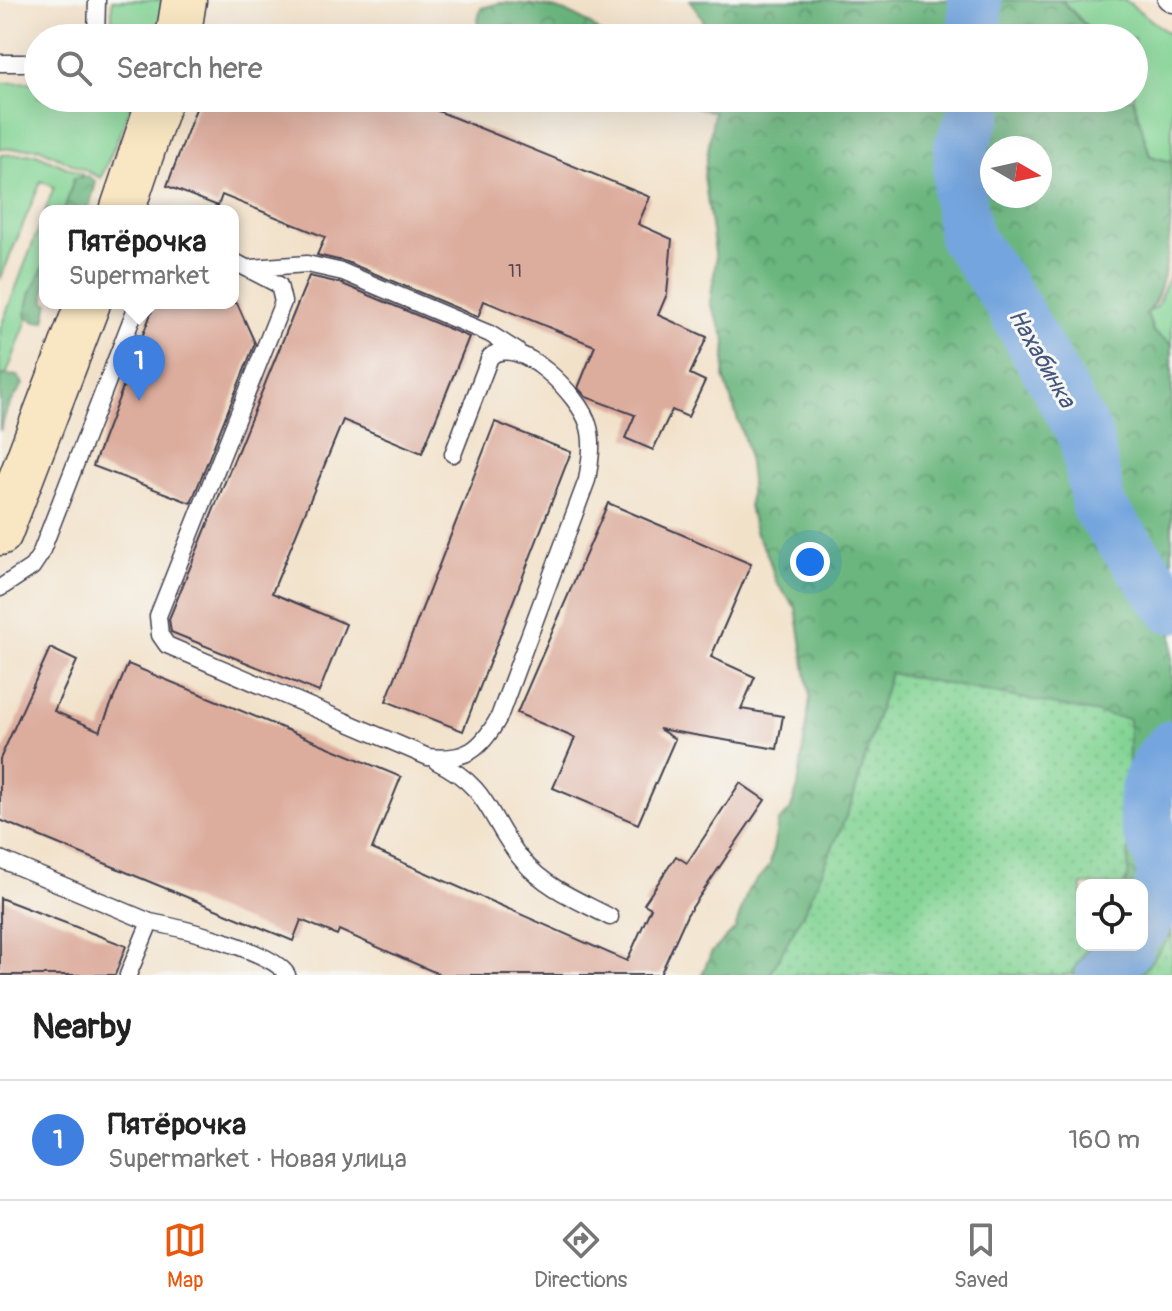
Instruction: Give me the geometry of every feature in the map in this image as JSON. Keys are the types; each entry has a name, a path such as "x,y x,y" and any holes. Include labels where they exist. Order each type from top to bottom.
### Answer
{"street":[{"path":"180,24 184,0"},
{"path":"124,205 155,112"},
{"path":"0,533 86,309"}],"lane":[{"path":"96,24 97,0"},
{"path":"1166,0 1172,4"},
{"path":"0,63 24,63"},
{"path":"241,264 307,264 343,272 490,334 544,368 580,407 591,439 587,480 499,717 487,739 474,752 461,758 428,757"},
{"path":"241,264 279,285 283,302 158,616 160,635 167,645 459,772 477,788 515,850 543,881 610,917"},
{"path":"0,588 32,567 40,555 136,309"},
{"path":"453,454 490,357 496,352 517,351"},
{"path":"0,859 150,922 189,929 276,963 287,975"},
{"path":"128,975 150,922"}],"green space":[{"path":"112,0 167,0 162,24 112,24"},
{"path":"690,0 1061,0 1084,24 703,24"},
{"path":"1061,0 1125,0 1172,36 1172,162 1150,156 1137,112 1148,112 1148,24 1084,24"},
{"path":"500,3 543,6 570,14 588,24 477,24 481,8"},
{"path":"24,82 24,112 129,112 101,178 39,148 0,149 0,83"},
{"path":"714,112 1137,112 1150,156 1172,162 1171,221 1166,265 1155,301 1147,313 1153,332 1172,344 1172,975 1071,975 1085,951 1148,951 1148,879 1127,879 890,673 852,803 807,906 770,975 702,975 711,953 735,929 748,890 770,865 778,822 790,811 798,787 810,698 796,608 776,582 768,556 755,532 749,506 751,481 747,448 724,377 726,340 710,303 716,260 704,176"},
{"path":"36,154 82,174 70,205 47,205 54,187 41,181 0,280 0,155"},
{"path":"88,176 96,182 90,205 66,205 74,178"},
{"path":"39,228 39,288 0,392 0,329"},
{"path":"1172,270 1172,344 1153,332 1147,313 1157,306"},
{"path":"39,276 39,309 48,309 45,321 36,322 25,315"},
{"path":"18,376 23,384 7,409 0,431 0,377"},
{"path":"890,673 1129,719 1128,877 1076,879 1076,951 1085,951 1071,975 770,975 807,906 852,803"},
{"path":"1172,934 1172,975 1141,975"}],"building":[{"path":"195,112 441,112 650,197 638,224 672,239 667,294 658,315 707,337 690,374 705,381 688,417 672,410 653,450 625,438 635,415 586,397 578,388 595,346 484,301 478,317 347,262 317,255 325,237 222,195 218,205 215,205 167,186"},
{"path":"309,276 340,283 469,337 422,453 343,420 272,593 346,624 319,692 171,632 169,619"},
{"path":"239,307 255,343 191,503 93,466 153,309"},
{"path":"495,422 571,452 463,731 386,701"},
{"path":"608,503 751,564 711,657 755,677 741,709 783,716 777,749 659,729 675,739 638,824 553,788 575,738 517,713"},
{"path":"50,648 77,661 54,711 100,731 128,664 401,777 372,849 627,961 651,908 644,904 676,856 687,863 740,783 765,800 687,915 660,975 441,975 339,930 337,935 301,920 293,941 0,820 0,759"},
{"path":"0,898 126,946 115,975 0,975"}],"waterway":[{"name":"Нахабинка","path":"975,0 976,24"},
{"name":"Нахабинка","path":"975,112 961,146 959,195 965,236 1010,301 1086,437 1099,508 1172,606"},
{"name":"Нахабинка","path":"1148,916 1159,896 1163,871 1160,853 1148,827 1146,794 1153,773 1172,747"},
{"name":"Нахабинка","path":"1103,975 1123,951"}],"place":[{"name":"Пятёрочка","path":"139,401"}]}
